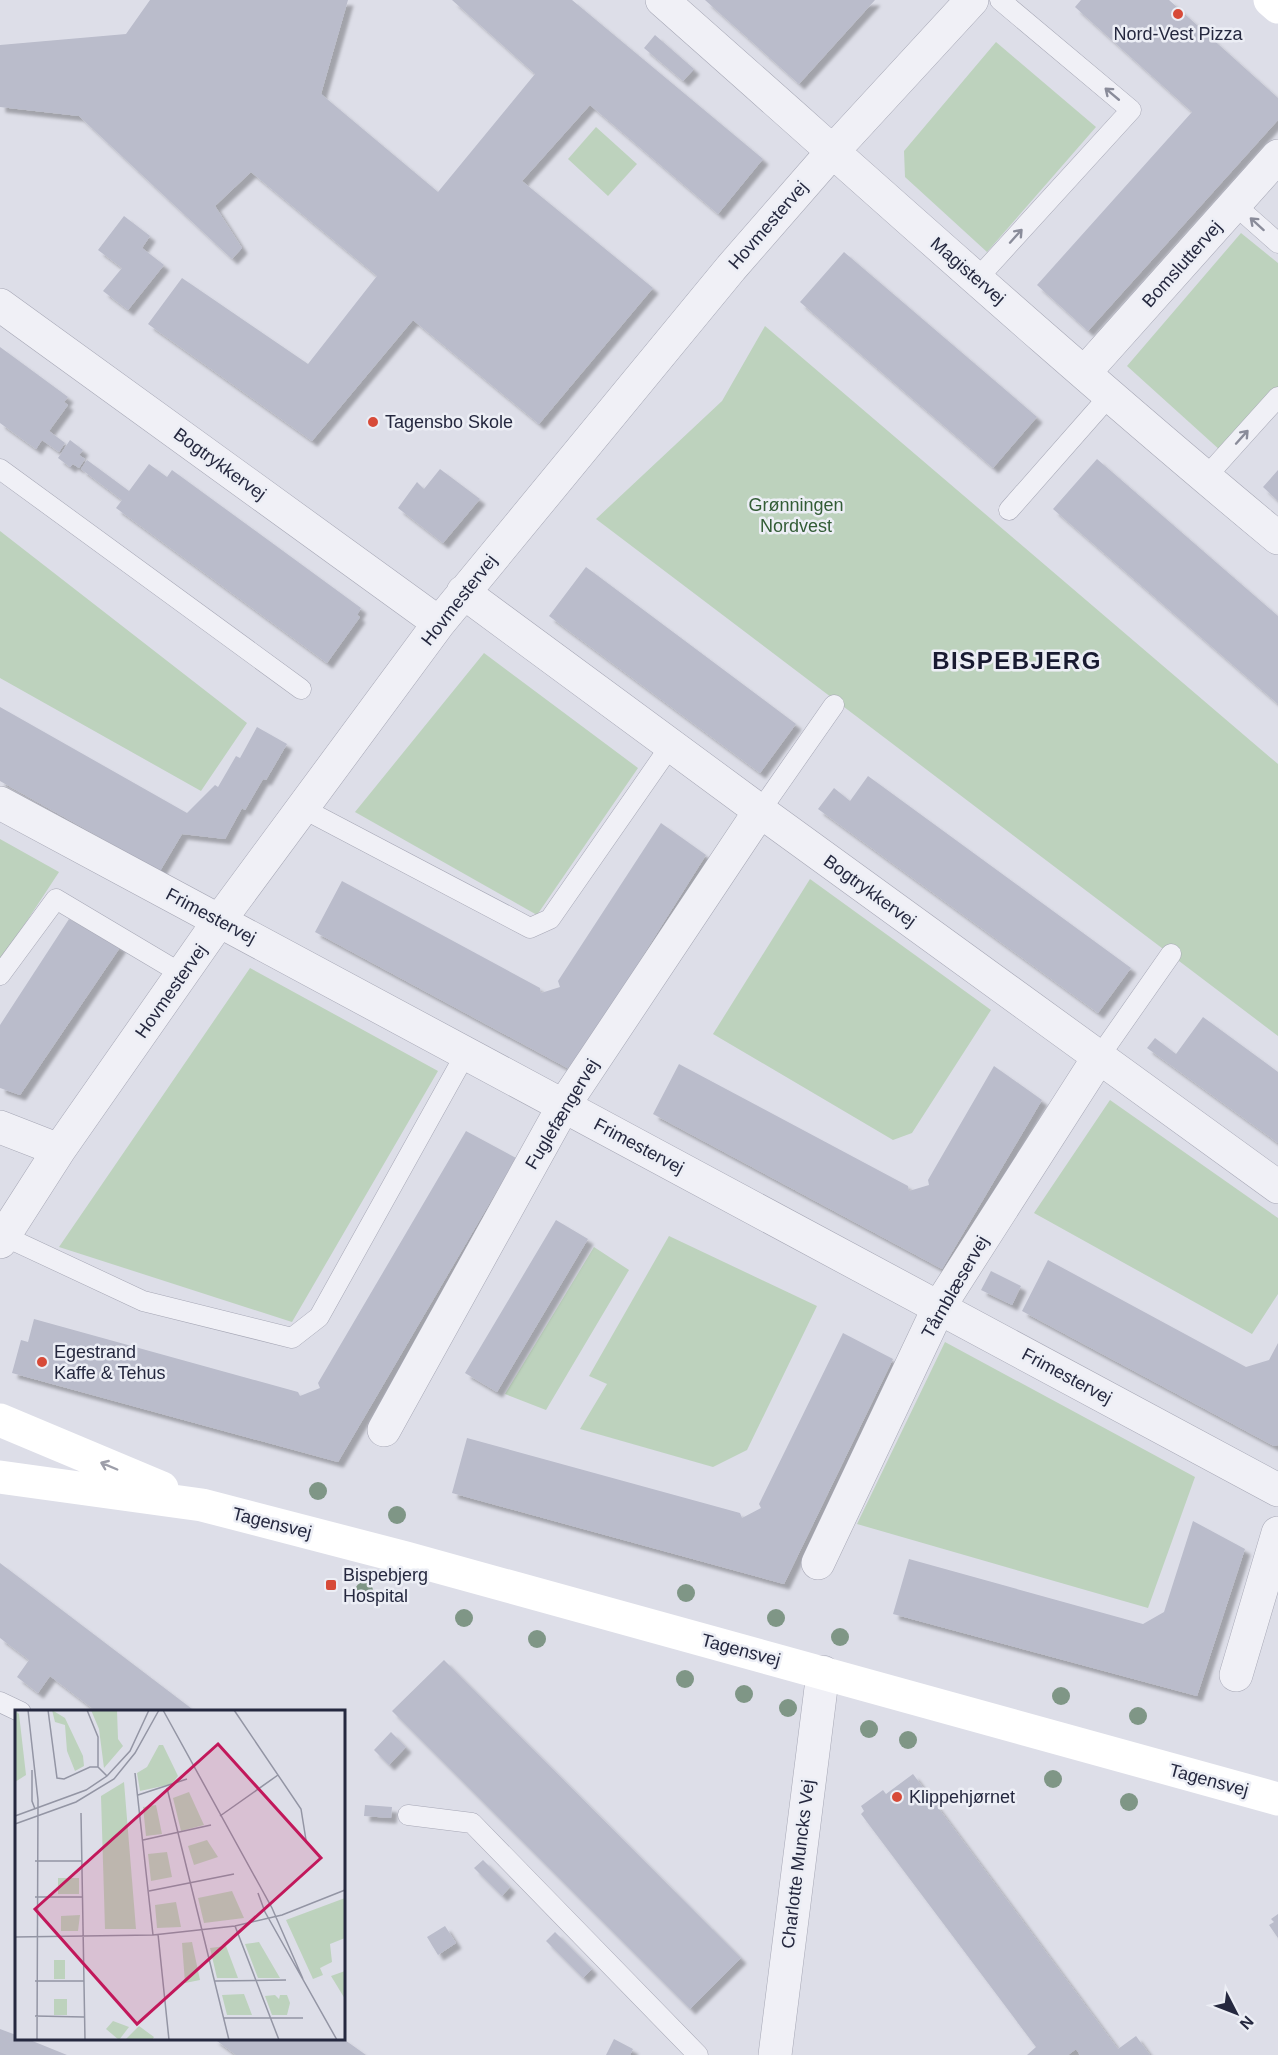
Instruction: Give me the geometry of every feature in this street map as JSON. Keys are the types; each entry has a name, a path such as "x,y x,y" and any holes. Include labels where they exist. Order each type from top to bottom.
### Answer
{"street":[{"name":"Magistervej","path":"662,0 977,279 1205,478 1278,538"},
{"name":"Hovmestervej","path":"2,1239 59,1150 219,921 439,622 731,268 833,151 972,0"},
{"path":"1270,0 1278,7"},
{"name":"Bomsluttervej","path":"1085,372 1278,156"},
{"name":"Bogtrykkervej","path":"0,305 439,622"},
{"name":"Bogtrykkervej","path":"463,592 1278,1187"},
{"name":"Frimestervej","path":"0,803 1278,1490"},
{"name":"Fuglefængervej","path":"384,1430 564,1105 760,811"},
{"name":"Tårnblæservej","path":"818,1563 939,1307 1099,1057"},
{"path":"0,1127 59,1150"},
{"name":"Tagensvej","path":"0,1420 202,1505"},
{"name":"Tagensvej","path":"0,1477 202,1505 406,1558 1278,1799"},
{"path":"1236,1675 1278,1533"},
{"name":"Charlotte Muncks Vej","path":"775,2055 823,1672"}],"lane":[{"path":"977,279 1131,110 1000,0"},
{"path":"1235,205 1278,243"},
{"path":"1009,510 1111,394"},
{"path":"1205,478 1278,397"},
{"path":"0,469 300,689"},
{"path":"760,811 834,705"},
{"path":"302,808 530,928 550,919 671,745"},
{"path":"0,975 56,899 182,974"},
{"path":"1099,1057 1171,954"},
{"path":"2,1239 143,1301 292,1338 319,1317 466,1053"},
{"path":"0,1702 17,1710"},
{"path":"408,1815 472,1823 698,2055"}],"green space":[{"path":"996,42 1096,127 987,252 905,177 904,151"},
{"path":"596,127 637,164 608,196 568,159"},
{"path":"1241,233 1278,263 1278,387 1221,451 1127,366"},
{"name":"Grønningen Nordvest","path":"765,326 1278,764 1278,1036 596,519 722,401"},
{"path":"0,531 247,723 201,791 0,678"},
{"path":"484,653 638,768 537,915 355,812"},
{"path":"0,839 59,872 0,962"},
{"path":"810,879 991,1010 912,1133 893,1140 713,1034"},
{"path":"250,968 438,1071 292,1322 59,1247"},
{"path":"1110,1100 1278,1218 1278,1294 1252,1334 1034,1213"},
{"path":"669,1236 817,1306 747,1450 713,1467 580,1429 607,1384 589,1376"},
{"path":"594,1247 629,1270 546,1410 505,1394"},
{"path":"945,1342 1195,1477 1148,1608 857,1524"}],"building":[{"path":"150,0 348,0 321,94 438,192 535,74 452,0 572,0 763,159 718,214 590,105 522,181 653,288 539,424 413,320 312,441 148,324 182,278 308,364 377,276 251,172 215,206 242,248 232,259 79,116 0,107 0,45 126,34"},
{"path":"705,0 875,0 799,84"},
{"path":"1081,0 1169,0 1278,98 1278,120 1088,331 1037,285 1192,112 1075,7"},
{"path":"655,35 694,69 683,81 644,48"},
{"path":"124,216 150,236 142,248 164,265 128,310 103,291 122,268 98,250"},
{"path":"844,252 1037,417 993,468 800,302"},
{"path":"0,347 68,397 64,402 68,405 49,431 65,443 59,452 42,440 36,449 0,423"},
{"path":"70,440 83,450 79,455 85,459 79,468 73,464 70,467 58,458"},
{"path":"1097,459 1278,616 1278,704 1053,509"},
{"path":"87,460 129,491 149,464 167,477 172,470 361,608 357,615 360,617 327,663 116,508 122,500 81,469"},
{"path":"440,469 480,499 443,543 398,508 417,482 424,489"},
{"path":"1278,470 1278,501 1263,487"},
{"path":"586,567 796,724 760,773 549,616"},
{"path":"0,707 187,813 215,785 218,787 236,756 240,758 257,727 287,744 245,810 242,808 225,839 182,834 160,871 0,781"},
{"path":"868,776 1131,968 1098,1013 818,809 834,788 850,801"},
{"path":"661,823 706,855 571,1070 315,932 342,881 540,988 541,993 560,987 558,981"},
{"path":"69,919 121,946 20,1095 0,1088 0,1025"},
{"path":"1203,1017 1278,1072 1278,1143 1147,1048 1155,1038 1176,1054"},
{"path":"679,1064 908,1186 909,1191 929,1185 928,1180 994,1066 1042,1100 942,1269 653,1114"},
{"path":"466,1131 516,1158 338,1462 12,1373 21,1340 28,1342 34,1319 298,1392 300,1396 320,1388 318,1383"},
{"path":"556,1220 588,1239 497,1392 465,1373"},
{"path":"1048,1260 1246,1367 1269,1360 1278,1343 1278,1445 1274,1446 1022,1311"},
{"path":"991,1271 1021,1286 1012,1305 981,1290"},
{"path":"843,1333 893,1359 784,1584 452,1493 467,1438 740,1513 742,1518 761,1508 759,1504"},
{"path":"1193,1521 1245,1549 1197,1696 893,1614 909,1559 1143,1624 1164,1612"},
{"path":"0,1563 193,1710 94,1710 50,1676 38,1693 17,1677 29,1660 0,1638"},
{"path":"444,1660 741,1958 690,2009 392,1711"},
{"path":"391,1732 406,1747 389,1765 374,1750"},
{"path":"913,1774 1118,2049 1136,2036 1150,2055 1080,2055 1076,2049 1068,2055 1027,2055 1036,2047 861,1814 864,1811 861,1806 883,1790 886,1794"},
{"path":"365,1805 392,1807 391,1818 364,1816"},
{"path":"483,1860 510,1887 502,1896 474,1868"},
{"path":"1278,1914 1278,1938 1269,1925 1274,1922 1271,1919"},
{"path":"445,1926 456,1943 438,1955 427,1937"},
{"path":"555,1932 592,1969 583,1978 546,1941"},
{"path":"0,2029 15,2035 15,2040 30,2040 67,2055 0,2055"},
{"path":"614,2039 633,2049 630,2055 606,2055"},
{"path":"216,2040 345,2040 366,2055 236,2055"}],"place":[{"name":"Nord-Vest Pizza","path":"1178,14"},
{"name":"Tagensbo Skole","path":"373,422"},
{"name":"Egestrand Kaffe & Tehus","path":"42,1362"},
{"name":"Bispebjerg Hospital","path":"331,1585"},
{"name":"Klippehjørnet","path":"897,1797"}],"district":[{"name":"BISPEBJERG","path":"1017,661"}]}
